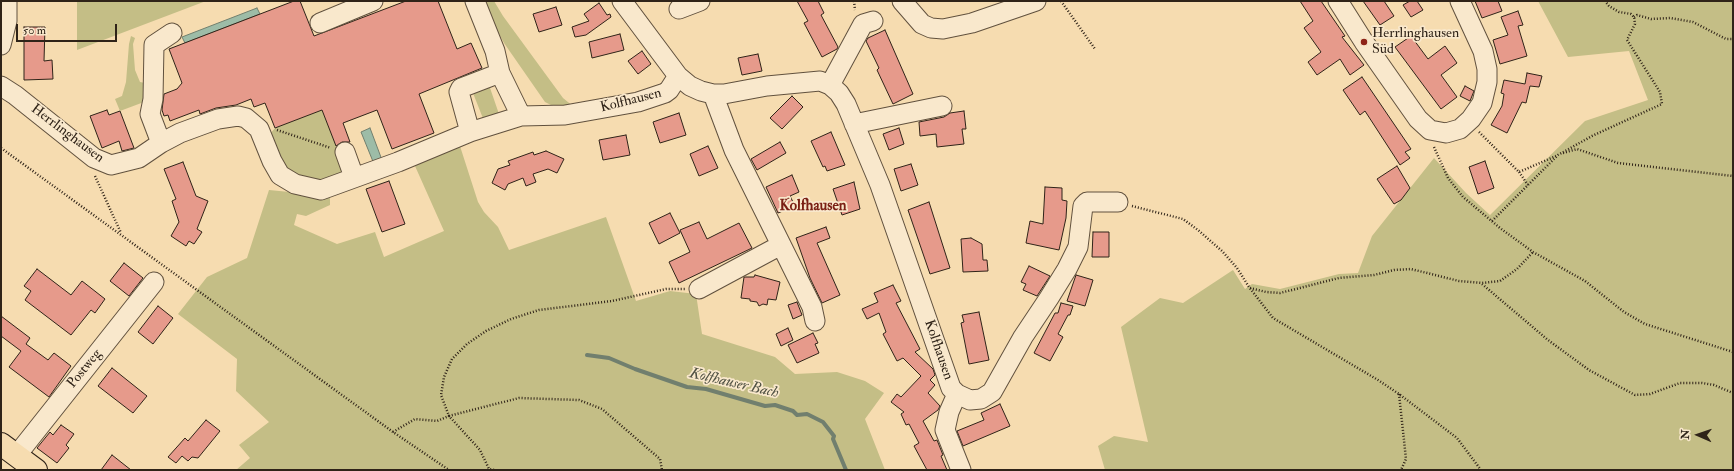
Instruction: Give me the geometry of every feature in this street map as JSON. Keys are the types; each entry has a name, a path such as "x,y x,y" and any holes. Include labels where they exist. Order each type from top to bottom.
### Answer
{"main road":[{"path":"9,450 36,470"}],"street":[{"path":"1,45 7,21 7,1"},
{"path":"320,23 373,1"},
{"path":"475,1 495,51 500,74 522,116"},
{"name":"Kolfhausen","path":"622,1 678,76 690,86 713,94 800,82 820,81 830,85 839,93 846,104 880,185 951,388 957,394 970,400 981,399 992,392 1000,381 1008,361 1050,298 1078,247 1083,206 1086,202 1118,202"},
{"path":"679,9 700,1"},
{"path":"902,1 922,24 931,28 943,29 972,22 1036,1"},
{"path":"1338,1 1364,42 1418,119 1430,130 1446,132 1460,129 1466,125 1475,114 1482,103 1488,76 1483,51 1460,1"},
{"path":"830,85 863,24 873,22"},
{"path":"161,143 150,114 153,99 154,45 172,33"},
{"path":"470,132 459,100 459,92 461,88 500,74"},
{"name":"Kolfhausen","path":"260,132 276,170 289,181 308,188 321,190 398,162 470,132 522,116 576,114 638,102 665,93 669,90 678,76"},
{"name":"Herrlinghausen","path":"1,86 15,95 84,150 111,166 139,158 161,143 180,133 228,116 246,118 260,132"},
{"path":"713,94 734,150 812,307 815,321"},
{"path":"854,124 942,106"},
{"path":"345,152 354,177"},
{"path":"699,289 781,245"},
{"name":"Postweg","path":"9,450 154,282"},
{"path":"957,394 949,412 945,430 961,470"}],"path":[{"path":"1061,1 1096,49"},
{"path":"1605,1 1609,6 1634,17 1638,15 1652,19 1670,18 1693,22 1726,39 1733,39"},
{"path":"1520,172 1558,155 1592,136 1662,104 1660,92 1627,40 1635,24 1634,17"},
{"path":"1466,125 1483,134 1520,172 1528,185"},
{"path":"260,132 275,129 345,152"},
{"path":"1430,130 1436,153 1448,178 1463,197 1533,252 1585,281 1624,312 1645,324 1733,352"},
{"path":"1,148 393,432 449,470"},
{"path":"1492,221 1558,155 1577,149 1618,162 1733,176"},
{"path":"84,150 121,234"},
{"path":"1118,202 1183,219 1222,251 1237,268 1249,287 1273,318 1378,380 1398,394 1457,438 1481,470"},
{"path":"1249,287 1266,292 1280,293 1339,278 1374,275 1410,268 1459,281 1482,283 1500,281 1517,269 1533,252"},
{"path":"1482,283 1548,340 1589,370 1635,395 1650,394 1680,383 1708,384 1733,393"},
{"path":"494,470 489,470 480,450 449,416 442,395 444,377 452,359 467,344 486,331 511,319 539,310 612,301 666,289 699,289"},
{"path":"1398,394 1406,460 1401,470"},
{"path":"393,432 415,419 437,421 449,416 519,398 578,400 602,409 660,459 662,470"}],"shaded area":[{"path":"77,1 206,1 77,50"},
{"path":"481,1 494,1 503,16 563,98 574,107 553,106 545,102 504,43"},
{"path":"1538,1 1733,1 1733,470 1105,470 1098,446 1114,436 1148,442 1121,327 1160,298 1183,303 1233,270 1245,289 1252,284 1280,289 1339,274 1358,273 1372,236 1434,158 1466,193 1490,215 1585,121 1648,100 1629,51 1568,57"},
{"path":"257,8 260,14 185,43 182,37"},
{"path":"131,36 135,38 133,44 135,70 140,82 145,83 144,102 120,111 115,99 122,96 126,82"},
{"path":"489,85 499,114 484,121 473,93"},
{"path":"322,110 343,162 343,170 341,174 314,183 286,169 270,134 275,128"},
{"path":"370,128 382,160 374,164 361,132"},
{"path":"459,143 478,202 484,212 498,227 509,250 606,217 636,301 670,291 696,294 702,334 775,357 795,374 837,372 865,381 884,393 865,419 885,470 236,470 250,458 239,445 269,422 236,391 237,359 178,314 207,277 247,258 269,190 330,196 330,205 306,216 297,214 294,225 337,244 375,232 384,257 444,231 415,166"}],"building":[{"path":"294,1 300,1 314,36 406,1 438,1 457,49 471,43 482,68 419,94 434,133 392,149 377,110 343,123 350,142 342,142 336,146 322,110 275,128 265,103 254,107 251,99 236,105 216,108 200,114 199,110 170,121 168,115 164,116 162,110 164,94 177,89 182,83 169,49"},
{"path":"797,1 818,1 824,13 821,15 838,47 837,49 822,57 804,23 808,21"},
{"path":"1300,1 1321,1 1345,36 1342,37 1364,65 1350,75 1340,59 1317,75 1308,62 1321,52 1304,28 1313,21"},
{"path":"1363,1 1384,1 1394,16 1380,25"},
{"path":"1410,1 1417,1 1423,10 1411,17 1403,5"},
{"path":"1475,1 1498,1 1502,11 1482,18"},
{"path":"599,3 607,15 610,14 611,17 586,35 575,37 572,27 589,21 584,14"},
{"path":"556,7 562,25 539,32 533,14"},
{"path":"1518,11 1523,25 1518,26 1527,56 1500,64 1493,40 1508,35 1501,17"},
{"path":"24,27 45,27 44,61 52,60 53,79 24,80"},
{"path":"885,30 913,94 893,104 877,70 879,68 866,41 868,38"},
{"path":"620,34 624,50 592,58 589,42"},
{"path":"1411,36 1428,59 1445,46 1457,63 1441,75 1457,97 1441,109 1395,47"},
{"path":"642,51 651,64 638,74 628,61"},
{"path":"758,54 762,71 742,75 738,58"},
{"path":"1527,73 1542,76 1539,87 1530,86 1526,103 1522,102 1507,133 1491,125 1502,106 1504,94 1501,93 1504,80 1525,84"},
{"path":"1362,77 1411,149 1405,152 1410,158 1400,165 1365,111 1360,115 1343,90"},
{"path":"1465,86 1474,91 1470,101 1460,96"},
{"path":"792,96 803,107 782,129 770,118"},
{"path":"107,110 109,115 120,111 134,148 122,151 119,141 102,148 90,116"},
{"path":"964,111 966,129 962,129 964,144 937,147 936,134 920,136 919,122 944,117 950,113"},
{"path":"679,113 686,135 660,143 653,122"},
{"path":"899,128 904,144 889,150 883,134"},
{"path":"831,132 845,165 827,171 825,166 823,167 811,141"},
{"path":"626,135 630,155 603,160 599,140"},
{"path":"780,142 786,153 757,170 751,159"},
{"path":"708,146 718,168 699,176 690,154"},
{"path":"546,151 564,159 557,173 548,169 533,174 536,182 526,186 523,178 508,184 505,190 492,183 498,169 510,165 508,161 533,152 534,155"},
{"path":"1485,161 1494,188 1478,194 1469,167"},
{"path":"183,162 196,196 208,201 197,229 202,232 194,244 189,241 186,246 171,236 179,222 172,201 176,199 164,169"},
{"path":"911,164 918,185 901,191 894,169"},
{"path":"1397,166 1410,188 1401,200 1394,204 1377,179"},
{"path":"792,175 799,192 790,196 795,206 778,213 766,187"},
{"path":"389,181 405,224 382,232 366,189"},
{"path":"854,182 860,209 842,215 833,189"},
{"path":"1045,187 1062,188 1062,200 1067,201 1066,218 1059,250 1026,243 1030,221 1043,224"},
{"path":"929,202 950,268 930,274 908,210"},
{"path":"670,213 680,233 659,244 649,223"},
{"path":"699,222 707,239 739,223 752,248 679,283 669,262 690,252 680,230"},
{"path":"826,227 830,238 817,243 840,295 822,303 810,278 796,238"},
{"path":"1093,232 1109,232 1109,257 1092,257"},
{"path":"971,238 982,244 983,260 987,260 988,271 963,272 961,239"},
{"path":"124,263 143,278 129,296 110,281"},
{"path":"1029,266 1050,276 1037,296 1023,290 1026,284 1021,282"},
{"path":"37,269 71,295 82,281 105,299 95,313 91,310 71,335 25,300 31,291 24,286"},
{"path":"755,275 780,282 776,300 768,299 767,305 763,304 759,306 757,302 750,301 750,299 741,298 744,277 754,277"},
{"path":"1076,275 1093,280 1085,306 1067,301"},
{"path":"893,285 901,301 896,303 920,349 915,352 933,369 935,375 930,380 935,385 928,393 940,406 938,410 923,421 934,441 937,440 943,455 941,456 947,470 927,470 914,446 919,443 909,424 906,425 901,414 904,412 891,402 897,394 901,397 921,376 903,358 897,361 883,334 886,332 879,313 867,319 862,309 878,302 874,293"},
{"path":"797,302 802,315 793,319 788,305"},
{"path":"1061,303 1073,306 1070,315 1068,315 1058,334 1063,337 1050,361 1034,353 1055,313 1058,313"},
{"path":"158,306 173,318 153,344 138,332"},
{"path":"979,312 989,360 969,364 961,323 964,322 962,315"},
{"path":"1,316 30,338 26,344 48,360 54,353 71,366 49,397 9,367 21,351 1,336"},
{"path":"788,328 793,340 781,346 776,334"},
{"path":"813,333 818,343 815,344 819,353 797,363 788,345"},
{"path":"112,368 147,396 133,413 98,386"},
{"path":"1000,404 1010,426 963,446 957,431 984,420 981,413"},
{"path":"206,420 220,431 198,458 192,457 188,461 182,456 176,463 168,457 185,438 188,441"},
{"path":"61,425 74,434 66,445 69,448 57,463 37,448 50,432 53,435"},
{"path":"112,455 131,470 101,470"}],"waterway":[{"name":"Kolfhauser Bach","path":"587,355 609,358 635,369 687,387 706,389 765,406 775,405 793,411 797,415 807,414 823,422 834,436 833,439 846,470"}],"place":[{"name":"Herrlinghausen Süd","path":"1364,42"}],"district":[{"name":"Kolfhausen","path":"813,207"}]}
